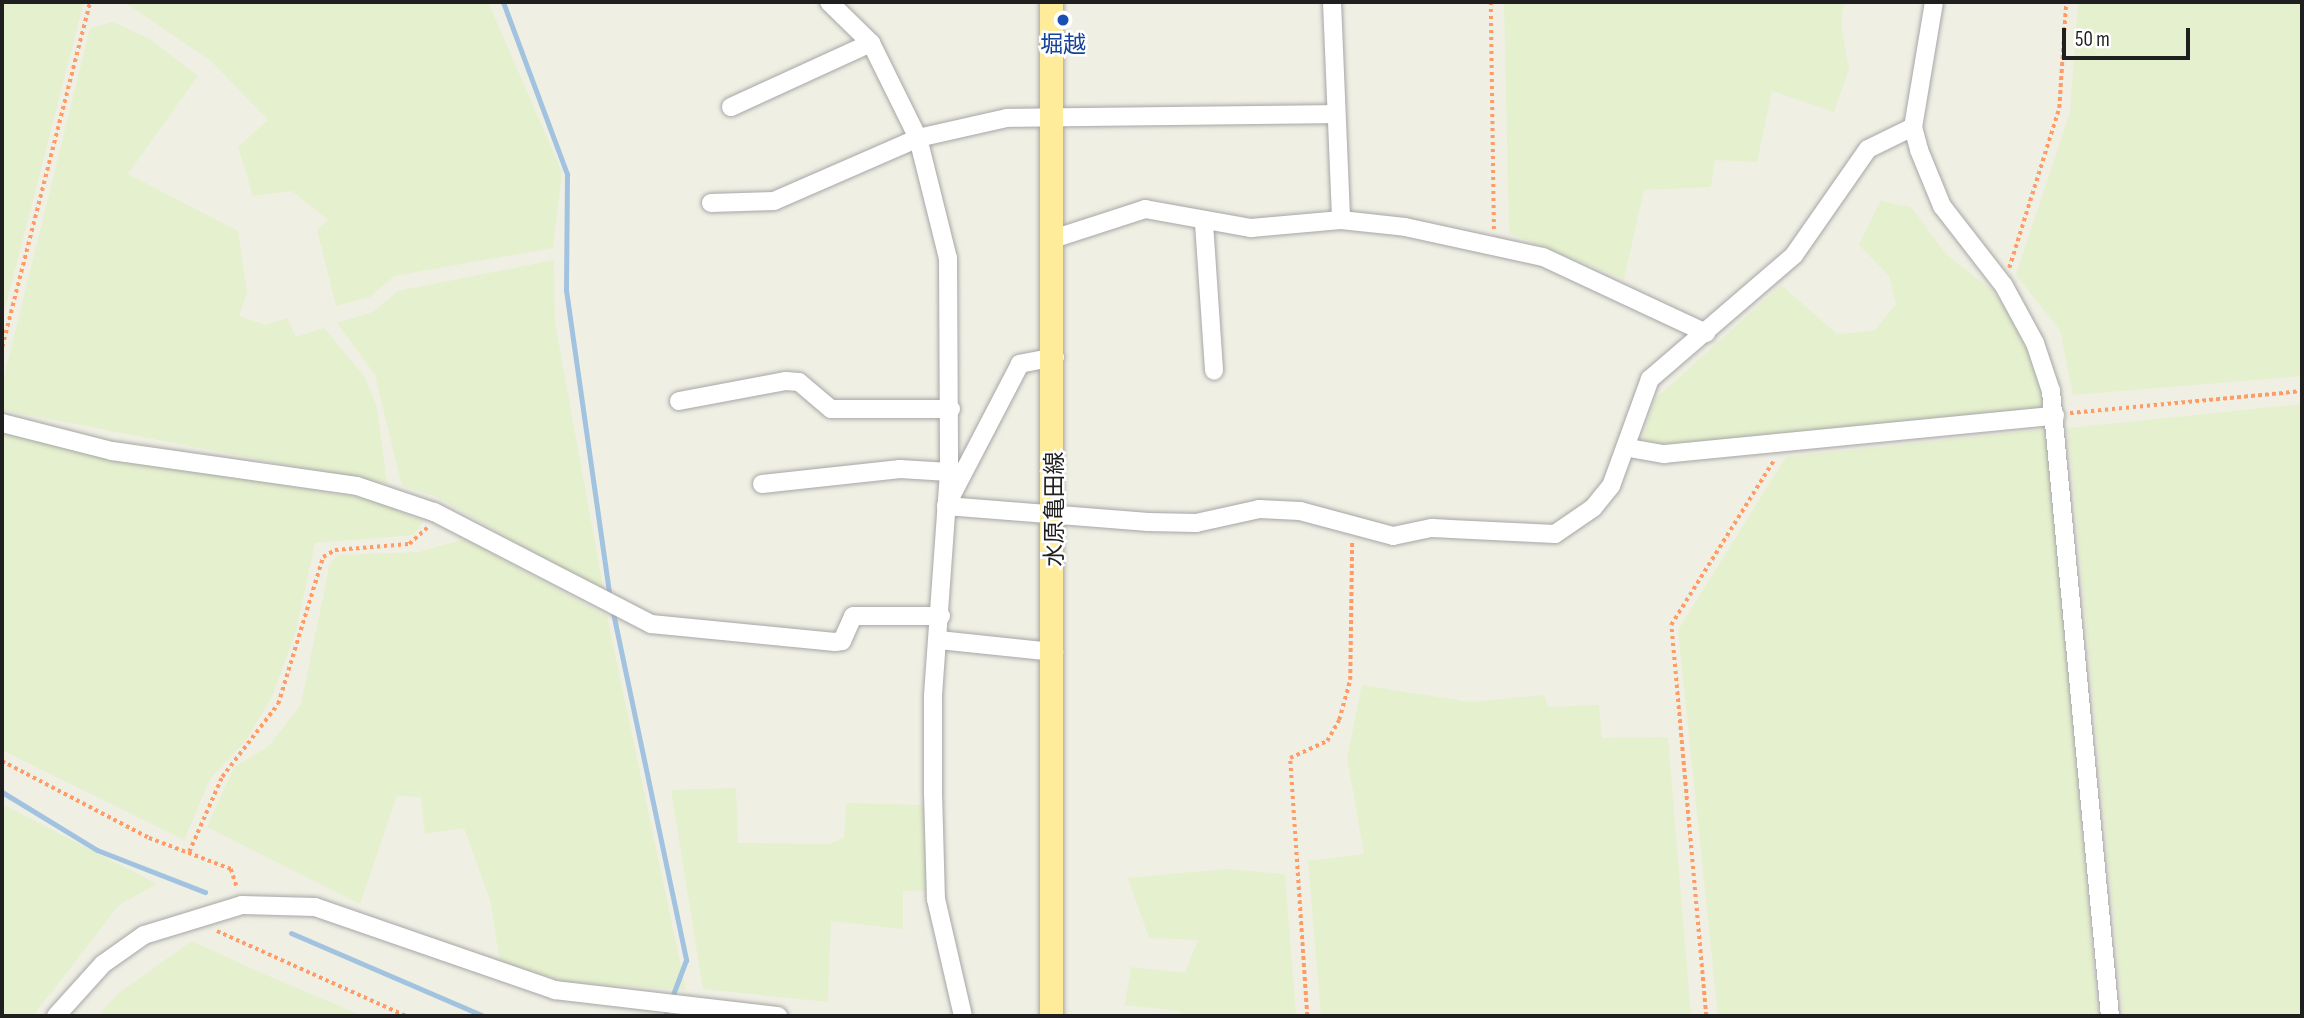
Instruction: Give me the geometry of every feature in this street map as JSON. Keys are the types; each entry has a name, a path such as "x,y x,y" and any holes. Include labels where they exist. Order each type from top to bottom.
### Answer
{"main road":[{"name":"水原亀田線","path":"1051,2 1056,239 1051,1016"}],"street":[{"path":"829,2 871,43 918,138 948,258 951,409 949,472 941,616 933,696 936,899 963,1016"},
{"path":"1332,2 1341,220"},
{"path":"1934,2 1913,127 1941,206 2004,286 2035,343 2055,416 2110,1016"},
{"path":"731,107 871,43"},
{"path":"711,203 774,201 918,138 976,122 1053,113 1335,114"},
{"path":"946,506 1056,518 1196,523 1259,509 1300,511 1353,530 1393,536 1432,528 1555,534 1593,508 1629,448 1650,379 1794,255 1868,149 1913,127"},
{"path":"1056,239 1144,209 1204,223 1251,228 1341,220 1494,243 1543,257 1706,333"},
{"path":"1204,223 1214,371"},
{"path":"946,506 1020,364 1055,358"},
{"path":"679,401 786,381 799,382 831,409 951,409"},
{"path":"1629,448 1664,454 2055,416"},
{"path":"2,423 112,451 357,486 434,512 651,624 835,642 842,641 853,616 941,616"},
{"path":"762,484 900,469 949,472"},
{"path":"939,640 1054,652"},
{"path":"56,1016 103,964 144,935 242,905 314,907 555,990 778,1016"}],"path":[{"path":"2,347 90,2"},
{"path":"1491,2 1494,243"},
{"path":"2004,286 2059,108 2066,2"},
{"path":"2055,416 2302,391"},
{"path":"1706,1016 1671,625 1749,506 1781,442"},
{"path":"189,852 222,776 278,704 323,557 335,550 409,544 434,512"},
{"path":"1307,1016 1290,758 1326,741 1343,707 1350,680 1353,530"},
{"path":"2,761 149,838 231,869 242,905"},
{"path":"200,917 260,954 406,1016"}],"green space":[{"path":"2,2 84,2 2,320"},
{"path":"124,2 488,2 562,172 553,248 394,276 370,297 336,306 317,230 328,220 292,191 253,196 238,147 268,120 211,61"},
{"path":"1504,2 1844,2 1841,24 1849,69 1834,112 1772,91 1757,162 1715,160 1711,187 1644,190 1624,279 1509,233"},
{"path":"2078,2 2302,2 2302,376 2073,395 2060,330 2016,275 2070,113"},
{"path":"113,22 150,39 198,76 128,174 238,231 247,292 239,316 266,325 287,318 296,337 324,328 365,377 377,407 387,484 2,410 2,385 90,28"},
{"path":"1880,201 1911,207 1946,254 1994,292 2027,341 2047,410 1666,446 1642,440 1655,399 1781,285 1837,334 1874,331 1896,304 1889,276 1859,245"},
{"path":"554,260 555,322 604,592 435,496 402,486 375,375 337,323 373,312 398,291"},
{"path":"2302,404 2302,1016 2123,1016 2068,428"},
{"path":"2047,429 2098,1016 1718,1016 1678,630 1786,457"},
{"path":"2,432 108,458 369,499 423,521 414,535 315,543 296,631 272,697 246,740 210,779 184,840 2,750"},
{"path":"464,539 607,616 686,990 566,982 500,962 490,900 464,828 425,834 421,797 397,796 360,904 207,827 234,767 268,747 301,704 330,563 338,555 419,552"},
{"path":"1362,685 1470,702 1544,695 1548,707 1599,705 1602,738 1668,737 1691,1016 1321,1016 1308,861 1364,854 1347,758"},
{"path":"736,788 738,843 829,844 844,838 846,803 925,805 929,890 903,891 903,929 831,921 828,1002 703,989 671,790"},
{"path":"2,804 157,884 119,905 33,1016 2,1016"},
{"path":"1226,869 1285,874 1296,1016 1179,1016 1180,1011 1125,1005 1131,967 1185,973 1198,940 1149,938 1128,878"},
{"path":"192,941 363,1016 98,1016 116,995"}],"waterway":[{"path":"503,2 567,174 566,290 610,598"},
{"path":"612,608 686,960 665,1016"},
{"path":"2,792 97,850 205,892"},
{"path":"291,933 484,1016"}],"place":[{"name":"堀越","path":"1063,20"}]}
